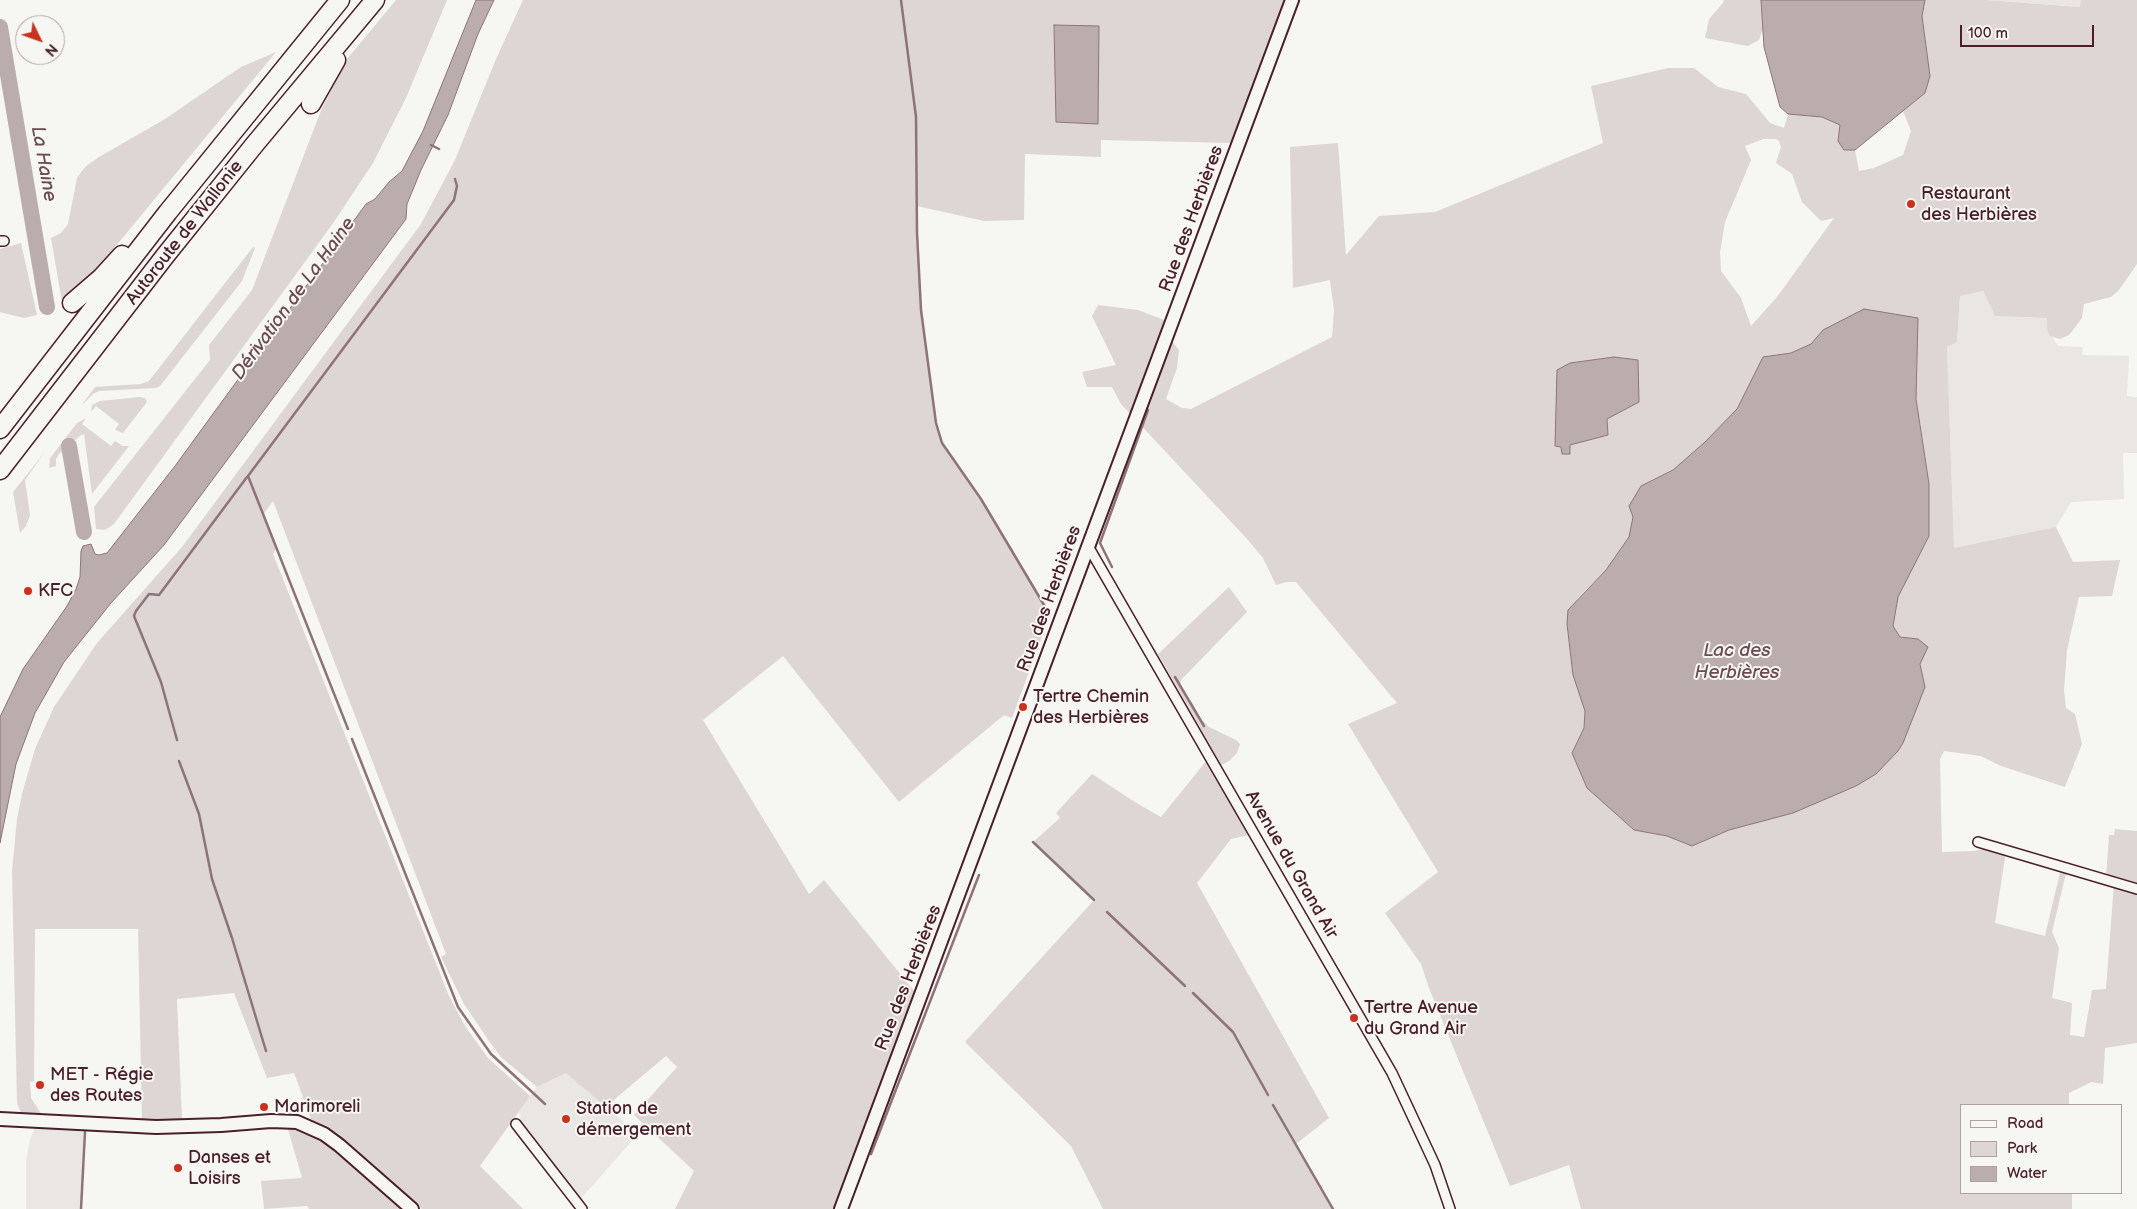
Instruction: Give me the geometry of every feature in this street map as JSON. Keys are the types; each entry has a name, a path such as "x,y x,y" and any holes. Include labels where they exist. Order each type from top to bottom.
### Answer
{"highway":[{"name":"Autoroute de Wallonie","path":"0,429 168,212 340,0"},
{"name":"Autoroute de Wallonie","path":"0,470 177,241 375,0"},
{"path":"311,104 359,19"},
{"path":"72,303 100,278 136,240 168,212"}],"street":[{"name":"Rue des Herbières","path":"841,1209 1292,0"},
{"name":"Avenue du Grand Air","path":"1088,546 1392,1073 1435,1165 1450,1209"},
{"path":"1978,842 2137,889"},
{"path":"0,1119 156,1127 271,1121 297,1122 324,1134 339,1145 412,1209"},
{"path":"516,1124 582,1209"}],"shaded area":[{"path":"1986,0 2081,0 2081,7"},
{"path":"1983,291 1995,316 2047,318 2047,328 2058,346 2083,347 2082,355 2129,356 2127,396 2137,397 2137,453 2123,453 2124,499 2071,502 2056,527 1954,548 1947,347 1957,342 1960,296"},
{"path":"566,1073 638,1134 577,1203 516,1124 521,1116 518,1112 537,1087"},
{"path":"35,1127 85,1129 81,1209 26,1209 26,1161 30,1140"}],"green space":[{"path":"396,0 447,0 406,98 373,163 334,222 114,524 105,530 96,529 94,507 210,360 209,345 252,290 322,108 347,59"},
{"path":"523,0 1286,0 1232,143 1101,140 1101,157 1025,154 1024,220 984,221 917,206 921,310 939,435 942,443 981,499 1050,615 1012,718 1004,715 899,802 783,656 703,720 809,894 824,880 914,991 835,1209 675,1209 694,1171 634,1115 677,1067 666,1056 616,1098 607,1108 566,1073 537,1087 502,1058 464,1004 441,957 446,954 273,501 263,515 276,549 273,554 449,996 465,1026 488,1058 530,1096 480,1166 523,1209 422,1209 341,1141 312,1121 294,1073 267,1078 234,993 177,999 182,1119 142,1121 138,929 35,929 34,1081 30,1082 31,1098 42,1115 21,1113 17,1103 12,871 17,819 22,794 35,749 54,707 97,643 182,547 421,224 455,160 496,59"},
{"path":"1724,0 1761,0 1763,29 1759,40 1748,46 1705,38 1709,19"},
{"path":"1925,0 1986,0 2080,7 2081,0 2137,0 2137,264 2119,290 2111,297 2084,304 2082,318 2069,335 2060,339 2050,336 2047,328 2047,318 1995,316 1983,291 1960,296 1957,342 1947,347 1954,548 2056,527 2073,562 2120,560 2112,596 2079,597 2067,650 2064,691 2066,708 2075,714 2082,744 2065,787 2001,766 1981,756 1944,751 1940,759 1942,852 1974,851 1993,847 2006,851 1995,923 2045,936 2061,868 2067,869 2052,932 2059,948 2052,998 2072,1003 2070,1035 2084,1037 2092,990 2106,989 2114,883 2137,889 2137,1043 2105,1048 2103,1084 2091,1082 2069,1093 2069,1104 1960,1104 1960,1194 2072,1194 2072,1209 1581,1209 1569,1165 1510,1186 1429,988 1421,964 1385,913 1438,872 1348,724 1397,703 1296,582 1276,585 1263,558 1121,404 1112,387 1087,387 1082,372 1116,365 1092,316 1098,305 1138,310 1172,323 1167,335 1179,350 1177,368 1166,399 1182,408 1191,409 1332,337 1334,310 1330,280 1293,288 1290,147 1338,143 1346,255 1379,216 1435,212 1603,143 1591,86 1668,68 1694,68 1718,87 1746,94 1770,123 1784,128 1788,114 1822,117 1841,125 1844,150 1855,150 1859,171 1874,168 1903,155 1911,131 1903,111 1925,93 1930,76 1922,16","holes":["1763,139 1776,139 1781,147 1776,163 1792,174 1802,202 1821,221 1834,218 1777,297 1751,326 1741,298 1721,271 1720,252 1725,222 1751,160 1745,146","1917,318 1916,399 1929,484 1929,536 1898,597 1892,626 1900,637 1918,639 1927,648 1920,664 1925,687 1876,774 1856,786 1793,813 1729,830 1692,846 1667,836 1634,830 1587,788 1572,753 1584,728 1585,711 1573,675 1577,599 1606,570 1629,537 1641,486 1673,470 1705,442 1737,409 1763,357 1791,353 1811,344 1823,330","1614,357 1639,402 1607,419 1608,435 1570,445 1570,453 1563,454 1561,447 1555,446 1570,363"]},
{"path":"276,52 92,275 74,294 62,302 51,238 61,233 68,224 77,178 85,167 165,119 241,67"},
{"path":"21,243 37,315 24,318 0,312 0,249"},
{"path":"253,247 255,248 242,281 160,386 156,388 99,391 93,394 81,406 95,387 141,384 149,381"},
{"path":"145,398 147,402 123,433 115,430 119,424 96,406 91,412 92,405 100,401"},
{"path":"86,418 82,424 111,446 115,441 123,446 129,446 92,494 84,434 59,454 56,459 56,466 49,468 50,458 77,423"},
{"path":"45,452 25,480 30,515 26,526 20,533 13,492"},
{"path":"1229,587 1247,612 1181,680 1180,685 1197,715 1209,727 1236,740 1240,744 1237,753 1229,761 1221,765 1158,654"},
{"path":"1207,760 1249,835 1231,839 1197,883 1329,1118 1296,1144 1333,1209 1103,1209 1071,1146 965,1042 1094,900 1033,842 1060,818 1056,813 1092,774 1161,817"},
{"path":"2115,829 2137,831 2137,886 2106,878 2109,835 2114,835"},
{"path":"287,1126 316,1133 407,1209 309,1209 307,1206 264,1209 261,1181 302,1178"}],"water":[{"path":"476,0 494,0 478,34 448,115 421,170 407,204 406,219 164,545 111,603 64,662 35,713 16,764 0,843 0,717 23,669 67,606 76,589 80,577 81,551 83,546 91,544 95,554 107,553 175,466 366,204 375,199 389,182 402,171 423,131"},
{"path":"1761,0 1925,0 1922,16 1930,76 1925,93 1855,150 1844,150 1838,141 1840,125 1822,117 1788,114 1780,107 1764,47"},
{"path":"1054,25 1099,26 1098,124 1056,122"},
{"name":"Lac des Herbières","path":"1864,309 1918,318 1916,399 1929,484 1929,536 1898,597 1893,626 1900,637 1918,639 1928,647 1920,664 1925,687 1903,743 1876,774 1856,786 1793,813 1729,830 1692,846 1667,836 1634,830 1587,788 1572,753 1584,728 1585,711 1573,675 1567,624 1568,610 1606,570 1629,537 1633,517 1629,506 1641,486 1673,470 1705,442 1737,409 1763,357 1791,353 1811,344 1823,330"},
{"path":"1614,357 1638,360 1639,402 1607,419 1608,435 1570,445 1570,454 1562,454 1561,447 1555,446 1557,370 1570,363"}],"waterway":[{"path":"901,0 916,117 917,233 921,310 936,423 942,443 981,499 1050,615"},
{"name":"La Haine","path":"0,27 47,307"},
{"path":"431,145 439,149"},
{"path":"348,729 248,476 454,200 457,186 455,179"},
{"path":"1112,567 1100,543 1148,410"},
{"name":"La Haine","path":"69,446 84,532"},
{"path":"177,740 161,682 134,616 149,594 159,595 247,477"},
{"path":"1175,677 1204,726"},
{"path":"352,739 458,1007 491,1054 545,1104"},
{"path":"179,761 199,814 212,879 266,1051"},
{"path":"1033,842 1094,900"},
{"path":"871,1154 979,875"},
{"path":"1107,912 1185,986"},
{"path":"1193,993 1233,1032 1268,1095"},
{"path":"1273,1105 1333,1209"},
{"path":"81,1209 85,1132"}],"place":[{"name":"Restaurant des Herbières","path":"1911,204"},
{"name":"KFC","path":"28,591"},
{"name":"Tertre Chemin des Herbières","path":"1023,707"},
{"name":"Tertre Avenue du Grand Air","path":"1354,1018"},
{"name":"MET - Régie des Routes","path":"40,1085"},
{"name":"Marimoreli","path":"264,1107"},
{"name":"Station de démergement","path":"566,1119"},
{"name":"Danses et Loisirs","path":"178,1168"}],"water label":[{"name":"Dérivation de La Haine","path":"294,299"}]}
